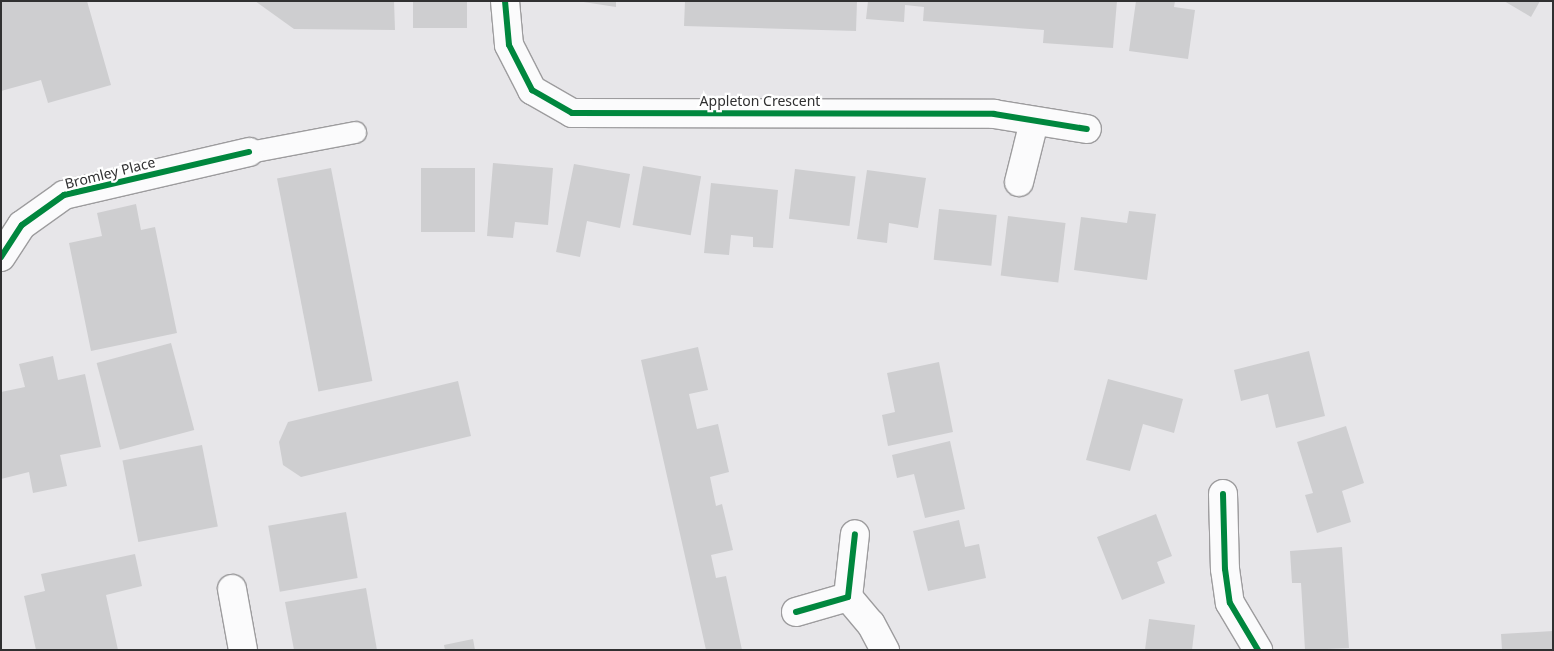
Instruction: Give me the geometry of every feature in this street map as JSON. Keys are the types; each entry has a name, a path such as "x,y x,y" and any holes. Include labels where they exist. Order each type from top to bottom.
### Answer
{"street":[{"name":"Appleton Crescent","path":"505,1 509,45 532,90 572,113 994,114 1086,129"},
{"path":"1020,182 1034,122"},
{"name":"Bromley Place","path":"1,257 22,225 64,195 249,152"},
{"path":"1223,494 1225,569 1230,602 1258,650"},
{"path":"855,534 848,598 871,624 885,650"},
{"path":"232,589 243,650"},
{"path":"796,612 848,598"}],"lane":[{"path":"249,152 355,132"}],"building":[{"path":"87,1 111,85 48,103 41,80 1,91 1,2"},
{"path":"255,1 394,1 395,30 294,29"},
{"path":"413,1 467,1 467,28 413,28"},
{"path":"577,1 616,1 616,7"},
{"path":"685,1 857,1 856,31 684,26"},
{"path":"868,1 1117,1 1113,48 1043,43 1044,30 923,21 924,7 905,5 904,22 866,19"},
{"path":"1136,1 1175,1 1174,7 1195,10 1188,59 1129,51"},
{"path":"1504,1 1540,1 1531,17"},
{"path":"493,163 553,168 548,225 515,222 513,238 487,236"},
{"path":"574,164 630,174 620,228 587,221 580,257 556,252"},
{"path":"643,166 701,176 691,235 633,225"},
{"path":"331,168 372,381 318,392 277,178"},
{"path":"421,168 475,168 475,232 421,232"},
{"path":"795,169 856,176 849,226 789,219"},
{"path":"867,170 926,178 918,228 889,223 887,243 857,239"},
{"path":"711,183 778,190 773,248 753,247 753,237 731,235 729,255 704,253"},
{"path":"136,204 141,230 155,227 177,333 91,351 69,243 102,236 97,213"},
{"path":"939,209 997,215 991,266 934,260"},
{"path":"1129,211 1156,214 1147,280 1074,270 1081,217 1127,223"},
{"path":"1008,216 1066,223 1058,283 1001,276"},
{"path":"171,343 194,430 120,450 97,363"},
{"path":"698,347 708,390 689,394 697,429 718,424 729,472 710,477 716,506 722,504 733,550 711,555 716,578 726,576 742,650 706,650 641,360"},
{"path":"1309,351 1325,416 1276,428 1268,394 1241,401 1234,370"},
{"path":"53,356 58,380 85,374 101,447 60,455 67,486 33,493 29,472 1,479 1,392 25,387 19,364"},
{"path":"939,362 953,432 888,446 882,415 895,412 887,373"},
{"path":"1108,379 1183,399 1174,433 1143,424 1130,471 1086,460"},
{"path":"458,381 471,436 301,477 283,465 279,442 288,422"},
{"path":"1346,426 1364,483 1342,491 1351,522 1317,533 1305,495 1313,493 1297,442"},
{"path":"950,441 965,509 925,518 914,474 897,478 892,455"},
{"path":"202,445 218,526 138,542 122,460"},
{"path":"346,512 358,578 280,592 268,526"},
{"path":"1156,514 1172,556 1157,562 1165,583 1122,600 1097,537"},
{"path":"959,520 965,547 979,544 986,578 928,591 913,531"},
{"path":"1342,547 1349,648 1305,650 1301,583 1292,583 1290,551"},
{"path":"135,554 142,586 106,595 118,650 36,650 24,596 45,591 41,574"},
{"path":"366,588 377,650 294,650 285,602"},
{"path":"1149,619 1195,625 1192,650 1145,650"},
{"path":"1553,631 1553,650 1502,650 1501,634"},
{"path":"473,639 475,650 445,650 444,645"}],"cycle path":[{"path":"505,1 509,45 532,90 572,113 994,114 1087,129"},
{"path":"1,257 22,225 64,195 249,152"},
{"path":"1223,494 1225,569 1230,603 1258,650"},
{"path":"796,612 848,597 855,534"}]}
